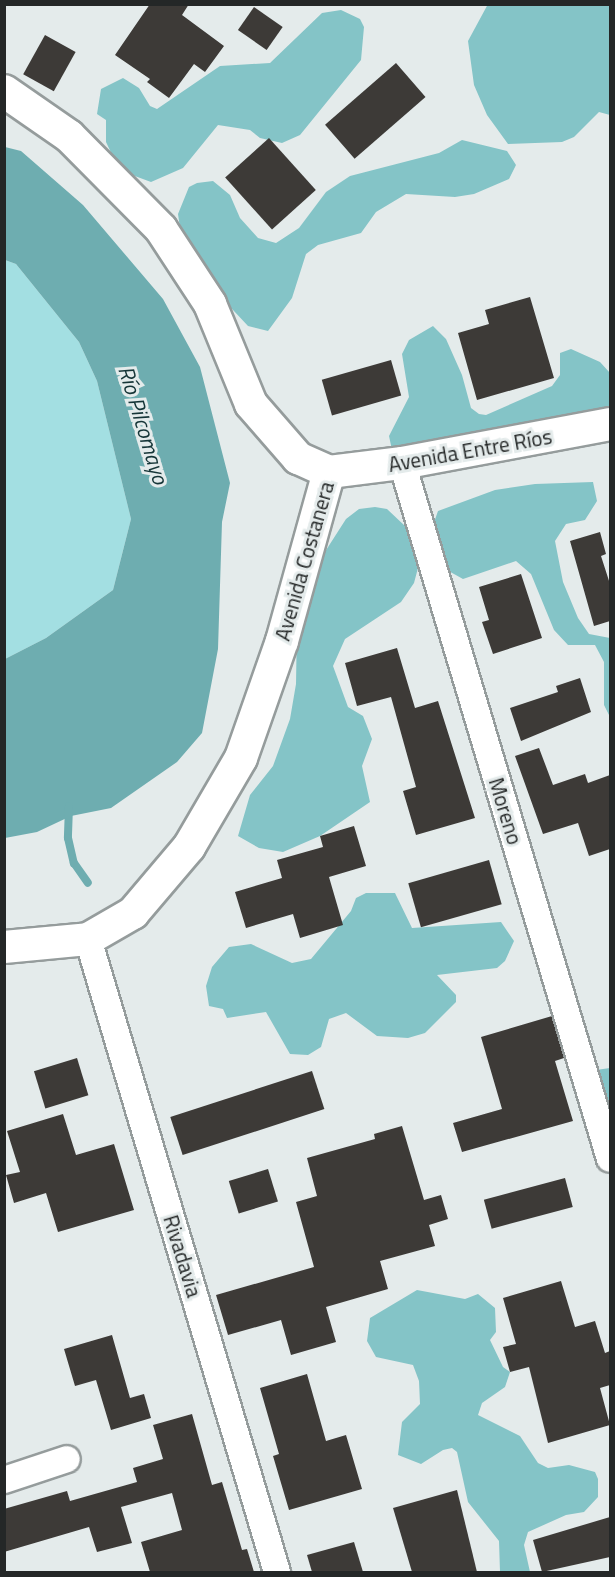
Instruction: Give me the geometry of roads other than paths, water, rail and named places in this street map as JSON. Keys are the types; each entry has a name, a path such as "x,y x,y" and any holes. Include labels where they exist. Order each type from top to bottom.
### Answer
{"street":[{"name":"Avenida Costanera","path":"4,91 69,136 161,229 210,304 251,404 298,458 329,472 282,641 241,758 189,847 133,913 88,939 4,947"},
{"name":"Avenida Entre Ríos","path":"329,472 402,463 610,424"},
{"name":"Moreno","path":"402,463 608,1143"},
{"name":"Rivadavia","path":"88,939 278,1572"},
{"path":"4,1480 67,1459"}],"water":[{"name":"Río Pilcomayo","path":"5,147 21,151 83,205 163,299 200,367 230,483 222,522 218,649 202,733 177,762 111,808 71,816 37,832 5,838 5,659 46,638 113,590 131,519 97,381 79,342 16,264 5,260"}],"waterway":[{"path":"69,806 68,838 74,863 88,883"}]}
